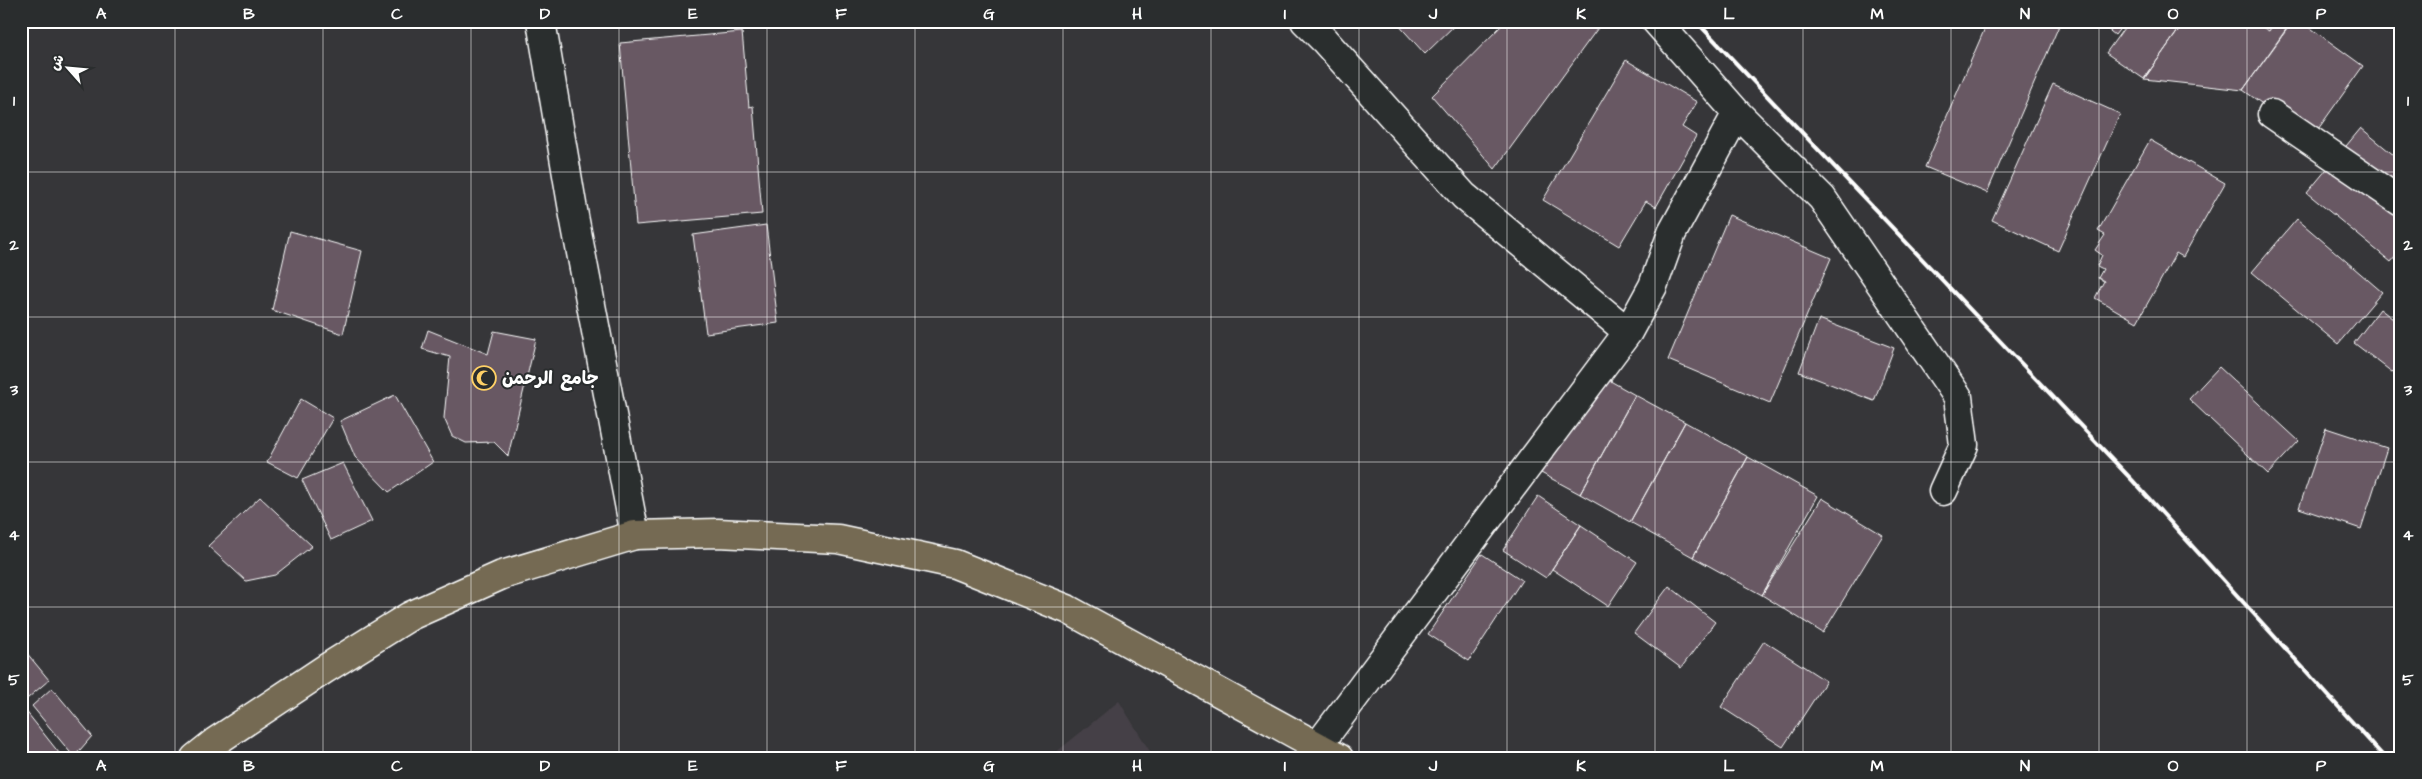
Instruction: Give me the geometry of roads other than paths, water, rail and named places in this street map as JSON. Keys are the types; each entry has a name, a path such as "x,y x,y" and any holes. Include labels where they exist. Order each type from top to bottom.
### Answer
{"main road":[{"path":"195,758 215,742 325,669 410,616 502,575 635,535 718,533 838,539 955,564 1067,609 1328,752"}],"street":[{"path":"541,21 574,216 635,535"},
{"path":"1305,21 1464,196 1628,332"},
{"path":"1656,21 1737,113 1822,198 1958,397 1964,445 1943,491"},
{"path":"1328,752 1628,332 1653,286 1672,232 1737,113"},
{"path":"2272,114 2401,202"}],"railway":[{"path":"1696,21 2133,481 2385,758"}],"place":[{"name":"جامع الرحمن","path":"484,378"}]}
